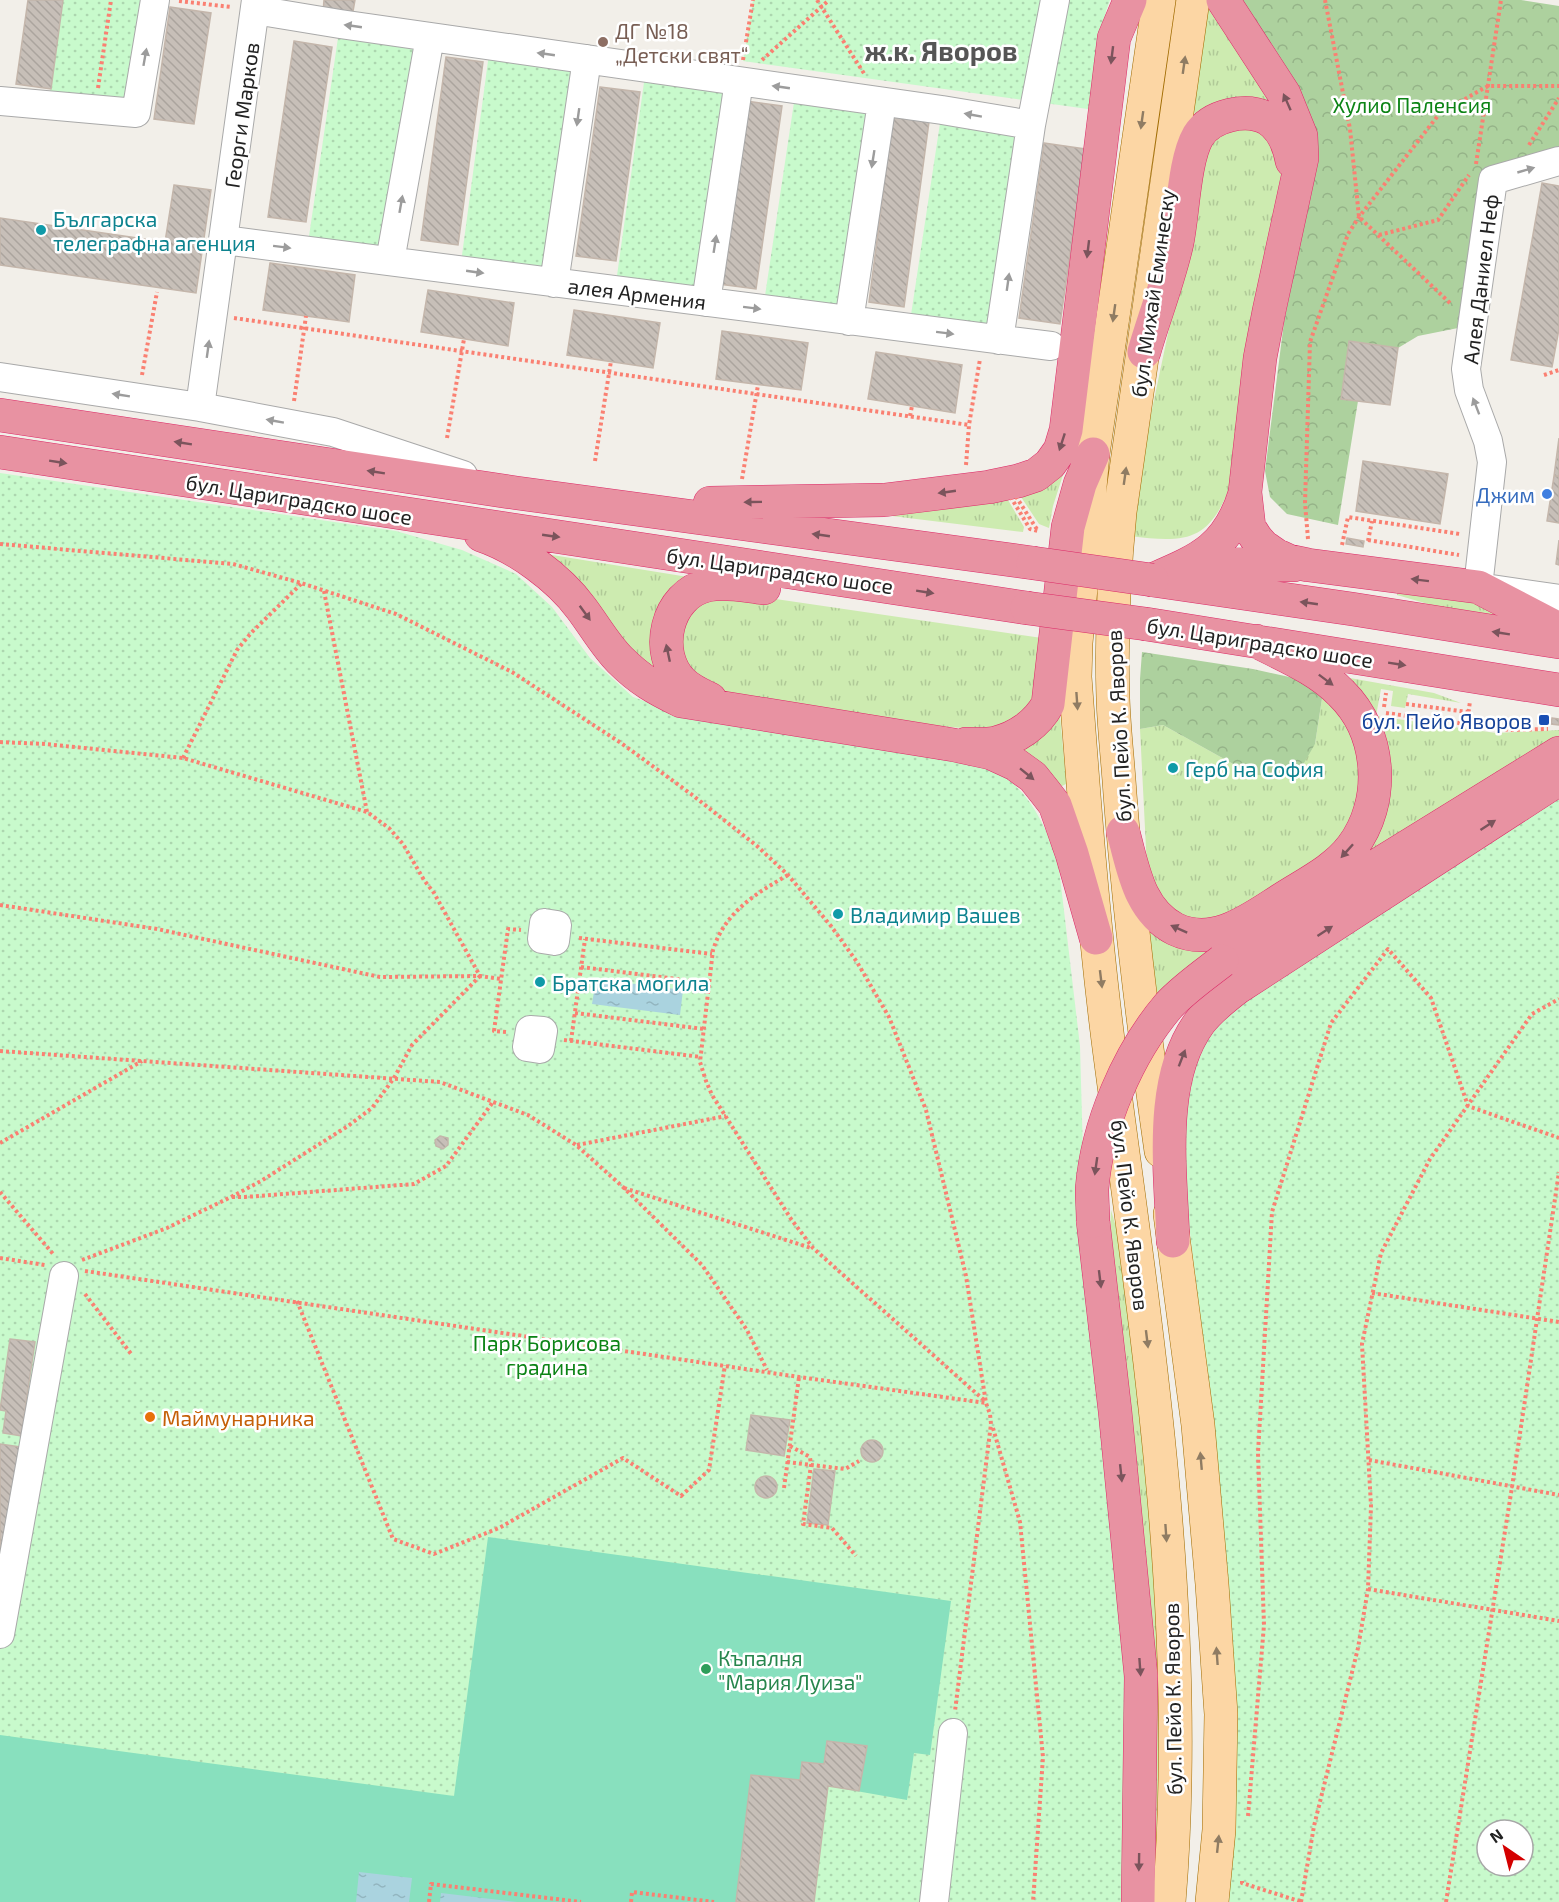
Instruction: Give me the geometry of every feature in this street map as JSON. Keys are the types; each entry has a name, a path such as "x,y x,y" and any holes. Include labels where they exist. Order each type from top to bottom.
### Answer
{"highway":[{"path":"610,506 884,500 1018,481 1036,475 1050,464 1060,450 1066,430 1114,38 1130,0"},
{"path":"1152,580 1189,564 1209,552 1223,538 1239,513 1245,492 1262,346 1302,158 1301,136 1284,94 1223,0"},
{"path":"1144,352 1177,244 1190,158 1198,136 1204,128 1232,115 1247,113 1267,119 1282,133 1287,143 1293,170 1294,199"},
{"name":"бул. Цариградско шосе","path":"0,415 517,493 1340,607 1559,642"},
{"name":"бул. Цариградско шосе","path":"0,452 431,519 1146,624 1559,690"},
{"path":"954,745 995,743 1022,732 1042,714 1048,704 1068,528 1080,484 1093,454"},
{"path":"1245,492 1249,527 1263,546 1289,561 1308,558"},
{"path":"431,519 485,537 546,572 566,589 618,658 650,686 681,701 954,745 992,753 1015,764 1033,777 1055,805 1096,938"},
{"path":"1189,564 1308,558 1478,587 1559,628"},
{"path":"743,712 699,694 682,682 672,669 667,655 668,626 675,609 697,589 709,585 724,584 774,590 867,582"},
{"path":"1123,832 1138,887 1151,909 1173,928 1203,935 1221,933 1240,926 1331,867 1351,848 1364,827 1372,805 1376,783 1370,743 1363,724 1343,694 1324,676 1256,641"},
{"path":"1138,1902 1141,1789 1140,1676 1115,1411 1093,1221 1092,1190 1097,1155 1120,1084 1152,1029 1170,1005 1194,982 1222,961 1554,741"},
{"path":"1173,1241 1170,1122 1172,1097 1180,1063 1192,1035 1201,1022 1212,1009 1237,988 1559,779"}],"main road":[{"name":"бул. Михай Еминеску","path":"1086,530 1093,454 1159,0"},
{"name":"бул. Михай Еминеску","path":"1115,587 1120,512 1193,0"},
{"name":"бул. Пейо К. Яворов","path":"1086,530 1075,677 1096,938 1158,1423 1170,1587 1176,1720 1172,1864 1168,1902"},
{"name":"бул. Пейо К. Яворов","path":"1115,587 1113,699 1135,957 1198,1425 1212,1584 1221,1714 1219,1830 1212,1902"}],"street":[{"path":"0,101 136,113 155,0"},
{"path":"991,339 1055,0"},
{"path":"256,5 430,37 1031,125"},
{"name":"Георги Марков","path":"200,407 256,5"},
{"path":"390,261 430,37"},
{"path":"554,283 587,59"},
{"path":"706,302 739,81"},
{"path":"849,321 882,102"},
{"name":"Алея Даниел Неф","path":"1478,587 1492,462 1488,441 1469,390 1466,369 1492,180 1559,161"},
{"name":"алея Армения","path":"224,240 1051,346"},
{"name":"бул. Цариградско шосе","path":"0,377 200,407 333,432 517,493"},
{"path":"1478,587 1559,598"},
{"path":"0,1634 69,1271"},
{"path":"934,1902 952,1733"}],"path":[{"path":"95,110 111,0"},
{"path":"172,0 256,5"},
{"path":"739,81 753,0"},
{"path":"817,0 882,102"},
{"path":"739,81 829,0"},
{"path":"1325,0 1350,129 1359,217 1472,323"},
{"path":"1476,165 1501,0"},
{"path":"1308,558 1305,503 1310,342 1348,234 1440,113 1488,86 1559,86"},
{"path":"1509,176 1559,98"},
{"path":"1378,235 1438,220 1470,174"},
{"path":"142,379 157,292"},
{"path":"213,315 969,425"},
{"path":"294,400 306,316"},
{"path":"447,438 464,339"},
{"path":"965,467 969,425 991,339"},
{"path":"595,461 611,361"},
{"path":"1544,375 1559,370"},
{"path":"744,467 758,385"},
{"path":"910,416 912,406"},
{"path":"1013,497 1038,531 1030,529 1013,497"},
{"path":"1341,555 1347,517 1463,535"},
{"path":"1367,550 1372,521"},
{"path":"1368,540 1462,556"},
{"path":"0,544 233,564 396,614 512,672 613,738 757,846 788,875 831,926 857,962 889,1017 926,1110 966,1276 986,1403 1020,1522 1043,1757 1033,1902"},
{"path":"183,758 237,650 301,584"},
{"path":"324,591 367,812"},
{"path":"1386,693 1383,712 1510,730 1554,741"},
{"path":"1467,724 1471,699"},
{"path":"1406,704 1468,712"},
{"path":"0,742 45,744 183,758 367,812 389,828 403,844 423,880 434,893 480,976"},
{"path":"788,875 748,900 726,923 716,939 712,954 701,1057 706,1081 791,1219 813,1248 986,1403"},
{"path":"0,905 157,928 380,977 480,976 501,979"},
{"path":"508,928 494,1031 529,1035"},
{"path":"701,1057 571,1041 585,939 712,954"},
{"path":"1247,1824 1264,1625 1258,1454 1272,1212 1331,1023 1388,949 1431,998 1468,1106"},
{"path":"581,967 709,983"},
{"path":"69,1271 231,1197 261,1181 356,1120 372,1108 394,1078 411,1045 480,976"},
{"path":"1243,1871 1242,1883 1301,1902 1314,1826 1358,1648 1368,1589 1371,1506 1362,1344 1381,1253 1430,1159 1532,1014 1559,999"},
{"path":"575,1013 704,1029"},
{"path":"0,1051 440,1082 528,1115 576,1145 624,1188 702,1265 747,1330 767,1371"},
{"path":"0,1143 143,1061"},
{"path":"231,1197 414,1184 446,1166 493,1102"},
{"path":"1468,1106 1559,1138"},
{"path":"576,1145 726,1116"},
{"path":"1446,1902 1559,1172"},
{"path":"624,1188 813,1248"},
{"path":"0,1192 69,1271 132,1355"},
{"path":"0,1258 69,1271 297,1301 986,1403"},
{"path":"1372,1293 1559,1322"},
{"path":"297,1301 393,1539 434,1554 499,1528 623,1458 681,1496 709,1470 725,1365"},
{"path":"784,1488 799,1377"},
{"path":"952,1733 992,1424"},
{"path":"790,1446 810,1457 811,1465 803,1524 832,1528 856,1556"},
{"path":"1369,1460 1559,1495"},
{"path":"787,1462 845,1469 859,1461"},
{"path":"1368,1589 1559,1622"},
{"path":"429,1902 432,1884 581,1902"},
{"path":"631,1902 632,1892 714,1902"}],"green space":[{"path":"63,0 155,0 136,113 48,105"},
{"path":"753,0 1110,0 1106,11 1095,110 743,61"},
{"path":"1203,0 1277,104 1195,117 1193,102"},
{"name":"Хулио Паленсия","path":"1234,0 1521,0 1559,6 1559,154 1483,178 1458,328 1418,336 1398,348 1349,341 1341,398 1358,401 1338,525 1287,514 1270,497 1265,471 1284,322 1313,170"},
{"path":"340,24 430,37 390,261 307,250"},
{"path":"490,46 587,59 554,283 460,270"},
{"path":"646,68 739,81 706,302 615,290"},
{"path":"796,89 882,102 849,321 763,309"},
{"path":"942,110 1031,125 999,340 909,328"},
{"path":"1258,127 1286,158 1232,481 1216,516 1195,534 1168,539 1130,536 1143,452 1174,305 1196,163 1212,135"},
{"path":"1070,453 1053,506 1049,528 1039,524 1017,491"},
{"name":"Парк Борисова градина","path":"0,473 396,531 462,550 516,574 552,607 590,658 633,697 675,712 984,767 1005,777 1031,804 1044,826 1058,860 1080,1046 1084,1190 1113,1502 1127,1709 1126,1902 0,1902"},
{"path":"1005,495 1024,527 1023,532 892,516 787,513"},
{"path":"540,553 688,577 660,673 641,661"},
{"path":"1399,587 1467,597 1518,620 1459,613 1397,595"},
{"path":"728,592 1042,638 1033,704 1018,718 996,729 974,729 939,726 729,694 704,686 680,654 686,613"},
{"path":"1142,652 1253,669 1303,680 1323,692 1315,744 1297,775 1253,775 1163,725 1140,729"},
{"path":"1350,678 1434,693 1461,703 1408,694 1405,708 1391,706 1393,691 1381,689 1376,716 1496,733 1559,730 1559,737 1158,1001 1147,926 1185,944 1371,839"},
{"path":"1323,692 1345,717 1358,747 1362,792 1348,829 1322,858 1216,923 1172,915 1147,868 1140,729 1163,725 1253,775 1315,744"},
{"path":"1060,716 1066,784 1060,787 1021,750"},
{"path":"1559,796 1559,1902 1224,1902 1210,1395 1181,1160 1179,1121 1200,1043 1221,1016"},
{"path":"1111,1210 1121,1244 1149,1485 1162,1730 1154,1852 1110,1233"},
{"name":"Къпалня \"Мария Луиза\"","path":"488,1537 951,1601 930,1755 914,1753 907,1800 828,1786 814,1902 0,1902 0,1735 454,1796"}],"water":[{"path":"596,979 683,990 680,1015 592,1004"},
{"path":"359,1872 412,1878 409,1902 356,1902"},
{"path":"441,1893 517,1902 440,1902"}],"building":[{"path":"28,0 63,0 51,89 16,84"},
{"path":"324,0 355,0 352,17 323,13"},
{"path":"170,7 211,13 194,124 154,119"},
{"path":"294,41 332,47 306,222 268,217"},
{"path":"446,57 483,62 458,245 421,240"},
{"path":"600,87 640,92 616,261 576,256"},
{"path":"746,101 782,106 756,289 719,284"},
{"path":"893,117 929,122 904,307 869,302"},
{"path":"1044,143 1085,149 1060,324 1019,318"},
{"path":"1542,183 1559,186 1559,329 1552,367 1511,360"},
{"name":"Българска телеграфна агенция","path":"174,185 211,190 196,293 0,265 0,218 165,242"},
{"path":"270,263 355,275 349,322 263,310"},
{"path":"428,290 514,303 508,346 421,332"},
{"path":"574,310 660,323 653,368 567,355"},
{"path":"722,331 808,343 801,390 716,379"},
{"path":"1349,341 1398,348 1390,405 1341,399"},
{"path":"876,352 962,365 955,413 868,399"},
{"path":"1559,438 1559,476 1554,476"},
{"path":"1363,461 1448,474 1440,524 1356,511"},
{"path":"1554,476 1559,476 1559,523 1547,521"},
{"path":"1347,538 1364,541 1363,547 1346,544"},
{"path":"1559,540 1559,565 1556,564"},
{"path":"1552,718 1559,719 1559,725 1551,724"},
{"path":"440,1136 448,1138 448,1145 443,1149 436,1146 435,1140"},
{"path":"10,1339 35,1342 21,1436 3,1433 6,1411 0,1410"},
{"path":"751,1415 790,1420 784,1456 746,1450"},
{"path":"872,1440 880,1443 883,1451 880,1459 872,1462 864,1459 861,1451 864,1443"},
{"path":"0,1444 20,1447 0,1562"},
{"path":"814,1469 835,1471 828,1525 807,1523"},
{"path":"766,1476 774,1479 777,1487 774,1495 766,1498 758,1495 755,1487 758,1479"},
{"path":"827,1741 867,1746 859,1791 828,1786 814,1902 736,1902 751,1775 800,1780 802,1762 824,1764"}],"place":[{"name":"ДГ №18 „Детски свят“","path":"603,42"},
{"name":"Българска телеграфна агенция","path":"41,230"},
{"name":"Джим","path":"1547,494"},
{"name":"бул. Пейо Яворов","path":"1544,720"},
{"name":"Герб на София","path":"1173,768"},
{"name":"Владимир Вашев","path":"838,914"},
{"name":"Братска могила","path":"540,982"},
{"name":"Маймунарника","path":"150,1417"},
{"name":"Къпалня \"Мария Луиза\"","path":"706,1669"}],"district":[{"name":"ж.к. Яворов","path":"941,50"}]}
